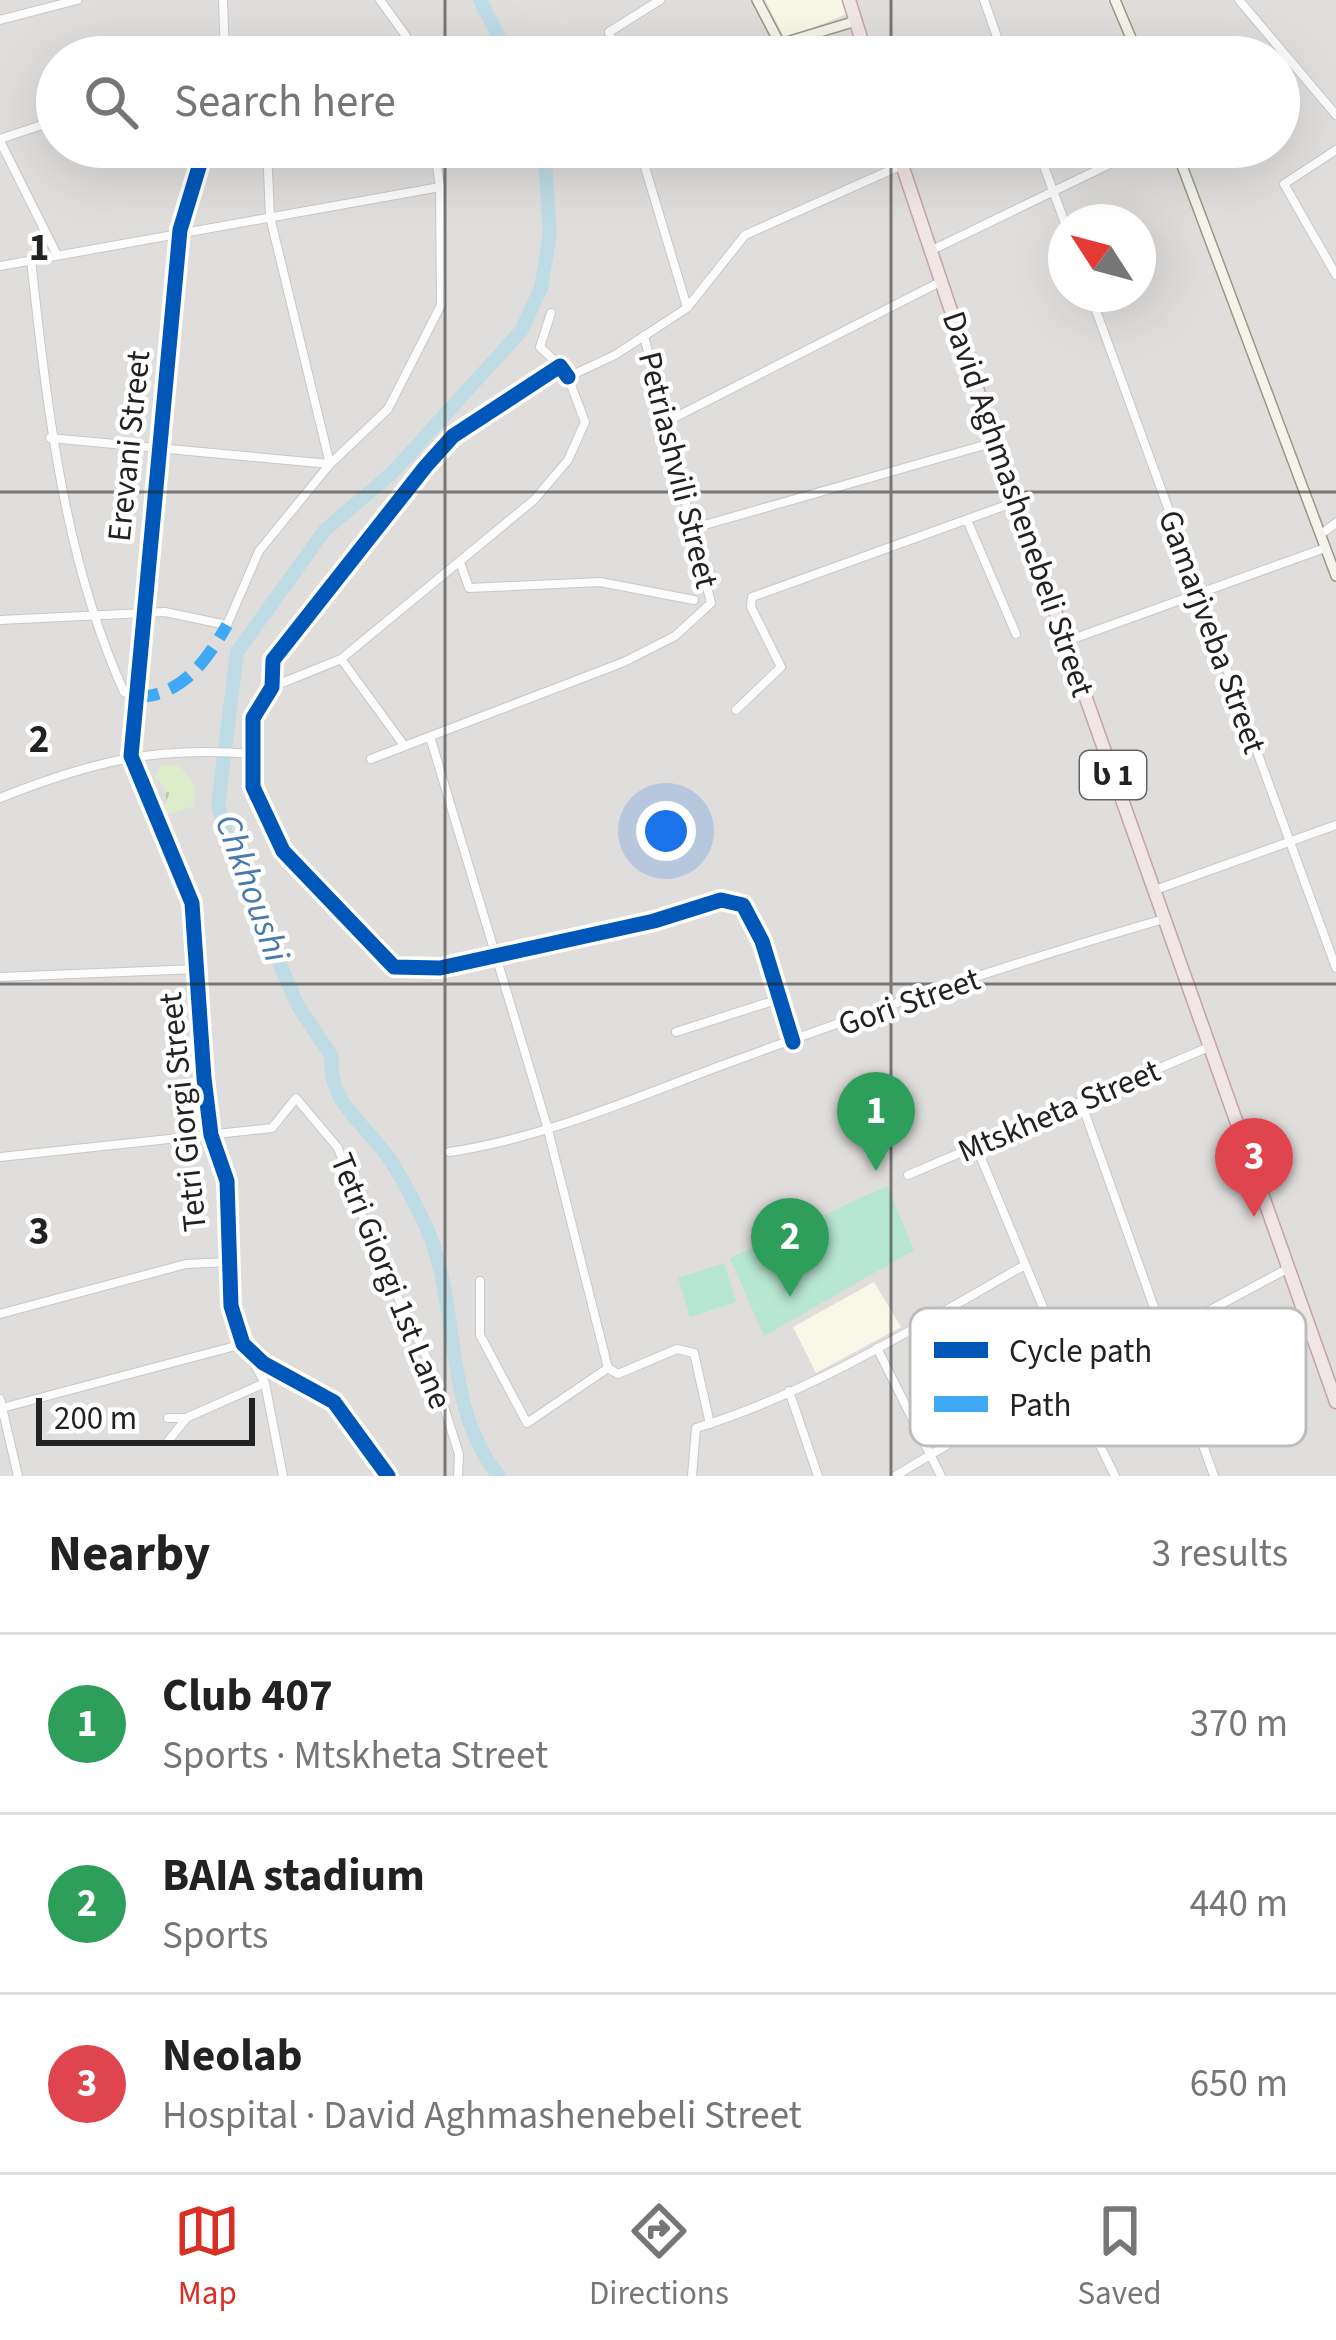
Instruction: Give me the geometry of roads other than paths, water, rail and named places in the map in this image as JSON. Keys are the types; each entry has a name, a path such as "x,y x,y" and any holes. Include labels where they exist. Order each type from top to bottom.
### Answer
{"highway":[{"path":"849,0 860,36"},
{"name":"David Aghmashenebeli Street","path":"903,168 995,442 1303,1308"},
{"name":"David Aghmashenebeli Street","path":"1306,1316 1336,1402"}],"main road":[{"path":"758,0 776,36"},
{"path":"1115,0 1130,36"},
{"path":"808,36 856,22"},
{"path":"1183,168 1336,576"}],"street":[{"path":"0,20 77,0"},
{"path":"223,0 224,36"},
{"path":"380,0 406,36"},
{"path":"610,36 609,32 660,0"},
{"path":"984,0 997,36"},
{"path":"1239,0 1269,36"},
{"path":"1300,72 1336,115"},
{"path":"36,127 0,140 56,255"},
{"path":"1336,151 1284,184 1336,275"},
{"name":"Erevani Street","path":"131,756 181,230 199,168"},
{"path":"268,168 270,217 329,464"},
{"path":"0,620 95,612 185,612 227,625 260,551 329,464 388,409 441,305 437,168"},
{"path":"645,168 687,308"},
{"path":"568,377 687,308 745,236 895,168"},
{"path":"1044,168 1058,204"},
{"path":"929,251 1098,168"},
{"path":"0,266 440,187"},
{"path":"31,260 50,438 95,612 124,692 135,698"},
{"path":"668,421 940,282"},
{"name":"Gamarjveba Street","path":"1096,312 1336,968"},
{"path":"272,687 341,659 534,500 568,460 585,422 568,377 540,347 551,314"},
{"name":"Petriashvili Street","path":"431,740 624,662 674,635 711,603 644,336"},
{"path":"560,366 453,436 327,585 273,660 272,687 254,718 254,787 284,851 394,967 440,968 729,899 751,911 793,1042"},
{"path":"50,438 159,444 329,464"},
{"path":"694,528 995,442"},
{"path":"736,710 781,667 749,602 761,592 1016,501"},
{"path":"967,520 1016,634"},
{"path":"1321,534 1336,524"},
{"path":"1066,642 1325,548"},
{"path":"460,562 470,588 600,582 694,600"},
{"path":"341,659 403,744"},
{"path":"371,759 420,736 431,740 547,1126 608,1368 618,1375 677,1349 694,1353 710,1424"},
{"path":"0,798 84,764 201,750 252,754"},
{"name":"Tetri Giorgi Street","path":"131,756 192,903 211,1136 227,1181 231,1306 265,1383 283,1476"},
{"path":"1155,890 1336,825"},
{"name":"Gori Street","path":"449,1152 496,1145 640,1100 1038,956 1165,919"},
{"path":"0,977 197,969"},
{"path":"676,1031 779,999"},
{"name":"Mtskheta Street","path":"908,1175 1209,1047"},
{"name":"Tetri Giorgi 1st Lane","path":"211,1136 272,1128 296,1098 338,1148 373,1245 410,1314 459,1454 458,1476"},
{"path":"1081,1102 1156,1308"},
{"path":"0,1157 211,1136"},
{"path":"976,1146 1043,1308"},
{"path":"0,1314 186,1264 228,1262"},
{"path":"949,1308 1025,1265"},
{"path":"1210,1308 1289,1268"},
{"path":"480,1282 480,1335 526,1423 608,1368"},
{"path":"692,1476 696,1428 789,1391 910,1330"},
{"path":"18,1476 1,1404 244,1344 263,1363 334,1402 388,1476"},
{"path":"878,1348 910,1417"},
{"path":"167,1418 186,1418 265,1383"},
{"path":"789,1391 818,1476"},
{"path":"169,1440 186,1418"},
{"path":"923,1446 941,1476"},
{"path":"895,1476 949,1446"},
{"path":"1100,1446 1115,1476"},
{"path":"1204,1446 1214,1476"}],"waterway":[{"name":"Chkhoushi","path":"480,0 498,36"},
{"name":"Chkhoushi","path":"499,1476 468,1418 444,1286 424,1222 389,1158 340,1097 332,1057 298,1006 234,859 218,806 237,652 325,530 392,473 521,331 541,288 550,234 545,168"}],"place":[{"name":"Club 407","path":"876,1171"},
{"name":"Neolab","path":"1254,1217"},
{"name":"BAIA stadium","path":"790,1297"}]}
